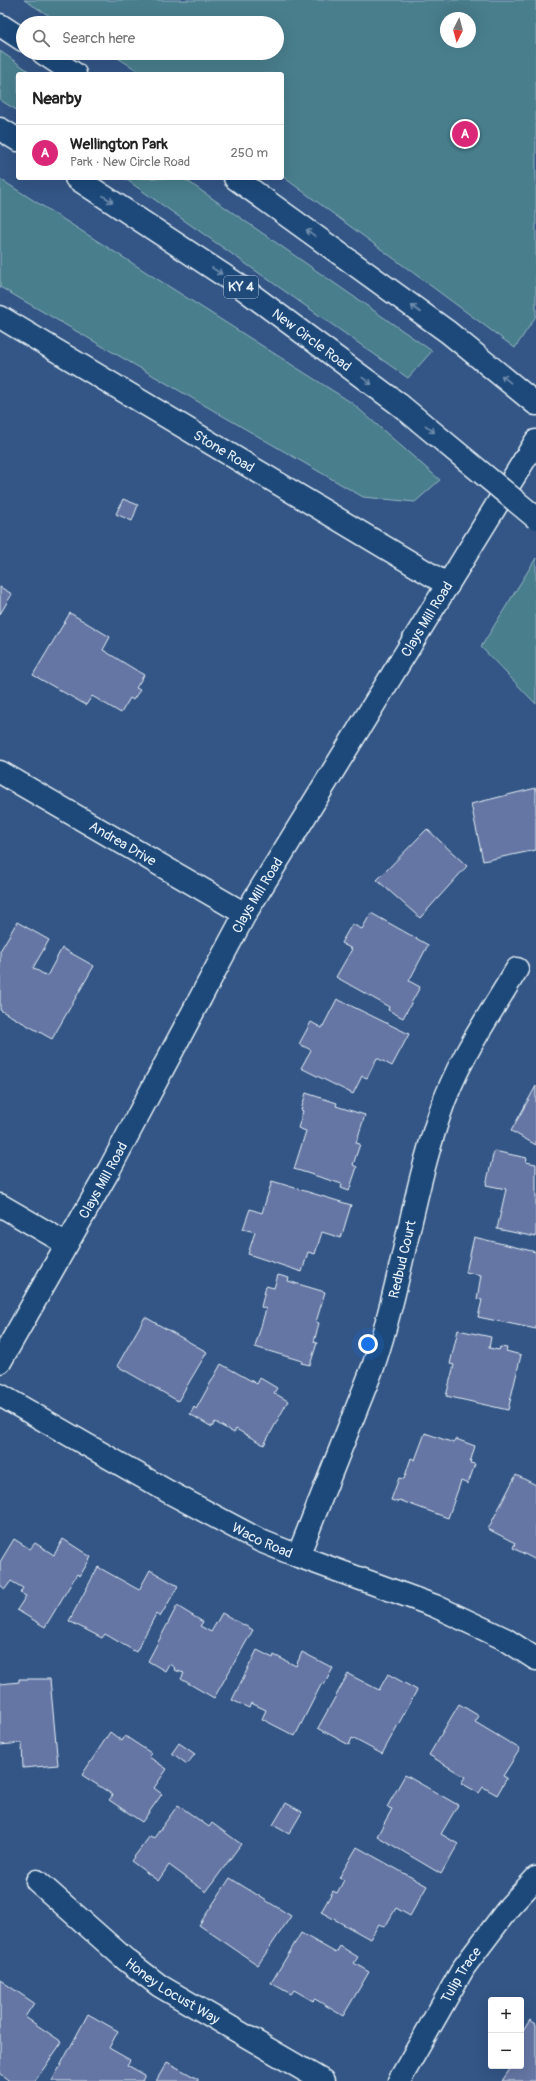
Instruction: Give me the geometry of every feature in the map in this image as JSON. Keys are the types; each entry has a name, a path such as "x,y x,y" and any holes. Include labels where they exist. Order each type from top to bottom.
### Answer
{"main road":[{"path":"0,25 16,35"},
{"path":"54,60 72,72"},
{"path":"0,129 16,139"},
{"name":"New Circle Road","path":"79,180 236,284 400,405 536,518"},
{"path":"238,180 448,332 536,404"},
{"name":"Stone Road","path":"0,317 448,585"},
{"name":"Clays Mill Road","path":"0,1362 109,1170 245,914 536,441"},
{"name":"Andrea Drive","path":"0,772 245,914"},
{"name":"Redbud Court","path":"298,1556 373,1367 384,1335 417,1188 440,1112 455,1073 517,969"},
{"path":"0,1205 67,1244"},
{"name":"Waco Road","path":"0,1395 167,1491 261,1541 435,1606 505,1639 536,1659"},
{"name":"Tulip Trace","path":"399,2081 464,1967 510,1906 536,1878"},
{"name":"Honey Locust Way","path":"37,1881 125,1959 160,1986 323,2081"}],"shaded area":[{"path":"24,0 536,0 536,316 515,348 284,177 284,72 140,72 121,60 284,60 284,16 50,16"},
{"path":"0,51 30,72 16,72 16,110 0,100"},
{"path":"0,179 352,403 440,480 415,502 363,497 0,287"},
{"path":"127,180 186,180 432,351 408,378"},
{"path":"536,558 536,704 481,647"}],"building":[{"path":"123,499 138,505 132,521 116,514"},
{"path":"0,587 12,594 0,614"},
{"path":"70,613 110,637 103,650 144,675 136,688 140,690 133,700 130,698 121,713 92,696 86,705 33,675"},
{"path":"536,788 536,850 483,861 471,804"},
{"path":"427,829 467,866 420,918 377,880"},
{"path":"371,913 428,945 409,981 420,987 403,1018 388,1010 389,1007 336,977 352,949 341,943 352,924 362,929"},
{"path":"17,922 49,940 33,968 47,976 62,948 94,966 52,1039 0,1010 0,951"},
{"path":"337,999 409,1034 392,1066 377,1058 367,1078 362,1076 353,1094 301,1068 311,1050 299,1044 311,1022 322,1028"},
{"path":"536,1086 536,1145 511,1131"},
{"path":"306,1093 337,1103 336,1106 365,1115 356,1143 360,1144 353,1165 357,1167 349,1191 341,1188 342,1184 294,1169 306,1131 298,1128"},
{"path":"494,1151 527,1158 526,1162 536,1164 536,1237 497,1229 506,1189 486,1185"},
{"path":"272,1181 351,1205 341,1238 322,1232 315,1254 308,1252 302,1272 248,1254 255,1232 243,1229 250,1209 262,1213"},
{"path":"474,1237 536,1252 536,1329 478,1317 482,1300 477,1299 481,1275 466,1272"},
{"path":"278,1275 289,1278 288,1281 325,1292 316,1322 319,1323 314,1342 317,1343 310,1365 301,1363 302,1361 255,1347 266,1309 261,1307 266,1286 274,1288"},
{"path":"145,1317 207,1352 178,1401 117,1366"},
{"path":"458,1330 491,1337 489,1348 499,1350 500,1347 507,1348 506,1351 521,1355 508,1410 446,1396 454,1365 450,1364"},
{"path":"221,1364 257,1384 260,1378 277,1388 274,1393 288,1401 264,1445 236,1429 234,1433 215,1422 212,1427 190,1414 194,1407 196,1409"},
{"path":"425,1433 454,1443 456,1439 475,1446 470,1463 475,1464 468,1484 461,1481 448,1518 399,1500 398,1502 391,1500 399,1478 404,1479 411,1458 415,1460"},
{"path":"516,1475 536,1485 536,1560 513,1548 515,1543 488,1529"},
{"path":"14,1539 30,1549 35,1543 54,1555 63,1539 91,1557 80,1576 77,1574 45,1627 17,1610 26,1596 20,1593 23,1588 11,1581 5,1589 0,1585 0,1562"},
{"path":"98,1567 139,1590 150,1570 178,1586 160,1617 156,1614 136,1652 105,1634 102,1638 69,1621"},
{"path":"177,1606 203,1622 200,1626 211,1632 222,1613 253,1630 214,1698 181,1679 184,1673 174,1670 175,1668 169,1664 165,1671 148,1661"},
{"path":"257,1650 273,1658 274,1655 296,1666 302,1652 333,1668 324,1685 322,1683 295,1736 262,1719 266,1710 251,1703 249,1708 232,1700"},
{"path":"348,1674 379,1690 388,1674 417,1690 382,1754 352,1738 349,1745 318,1728"},
{"path":"19,1679 50,1679 58,1765 23,1768 22,1743 0,1745 0,1684 19,1682"},
{"path":"459,1704 479,1716 475,1722 520,1749 503,1776 507,1778 497,1795 483,1787 479,1793 461,1783 465,1777 429,1755"},
{"path":"110,1732 122,1741 125,1736 151,1753 149,1757 167,1769 154,1788 162,1794 142,1822 109,1800 113,1795 82,1775"},
{"path":"179,1743 195,1754 187,1764 172,1753"},
{"path":"405,1775 458,1805 441,1834 458,1844 441,1874 377,1836 392,1809 387,1807"},
{"path":"286,1803 302,1812 289,1834 273,1825"},
{"path":"178,1805 209,1827 212,1823 241,1844 206,1892 169,1865 158,1881 131,1861 150,1836 154,1838"},
{"path":"357,1847 427,1886 410,1916 396,1908 385,1927 379,1924 370,1939 321,1912 333,1891 337,1893 344,1880 339,1878"},
{"path":"230,1878 291,1916 258,1965 199,1925"},
{"path":"301,1933 336,1953 340,1946 358,1957 354,1963 369,1972 343,2016 315,1999 313,2001 294,1990 291,1994 271,1983"},
{"path":"0,1980 34,2003 25,2017 62,2042 35,2081 7,2081 8,2079 0,2073"},
{"path":"88,2014 118,2031 109,2048 130,2060 127,2065 145,2075 142,2081 52,2081"},
{"path":"530,2020 536,2024 536,2081 502,2081 510,2069 524,2069 524,2029"},
{"path":"167,2062 198,2079 198,2081 156,2081"}],"place":[{"name":"Wellington Park","path":"465,134"}]}
